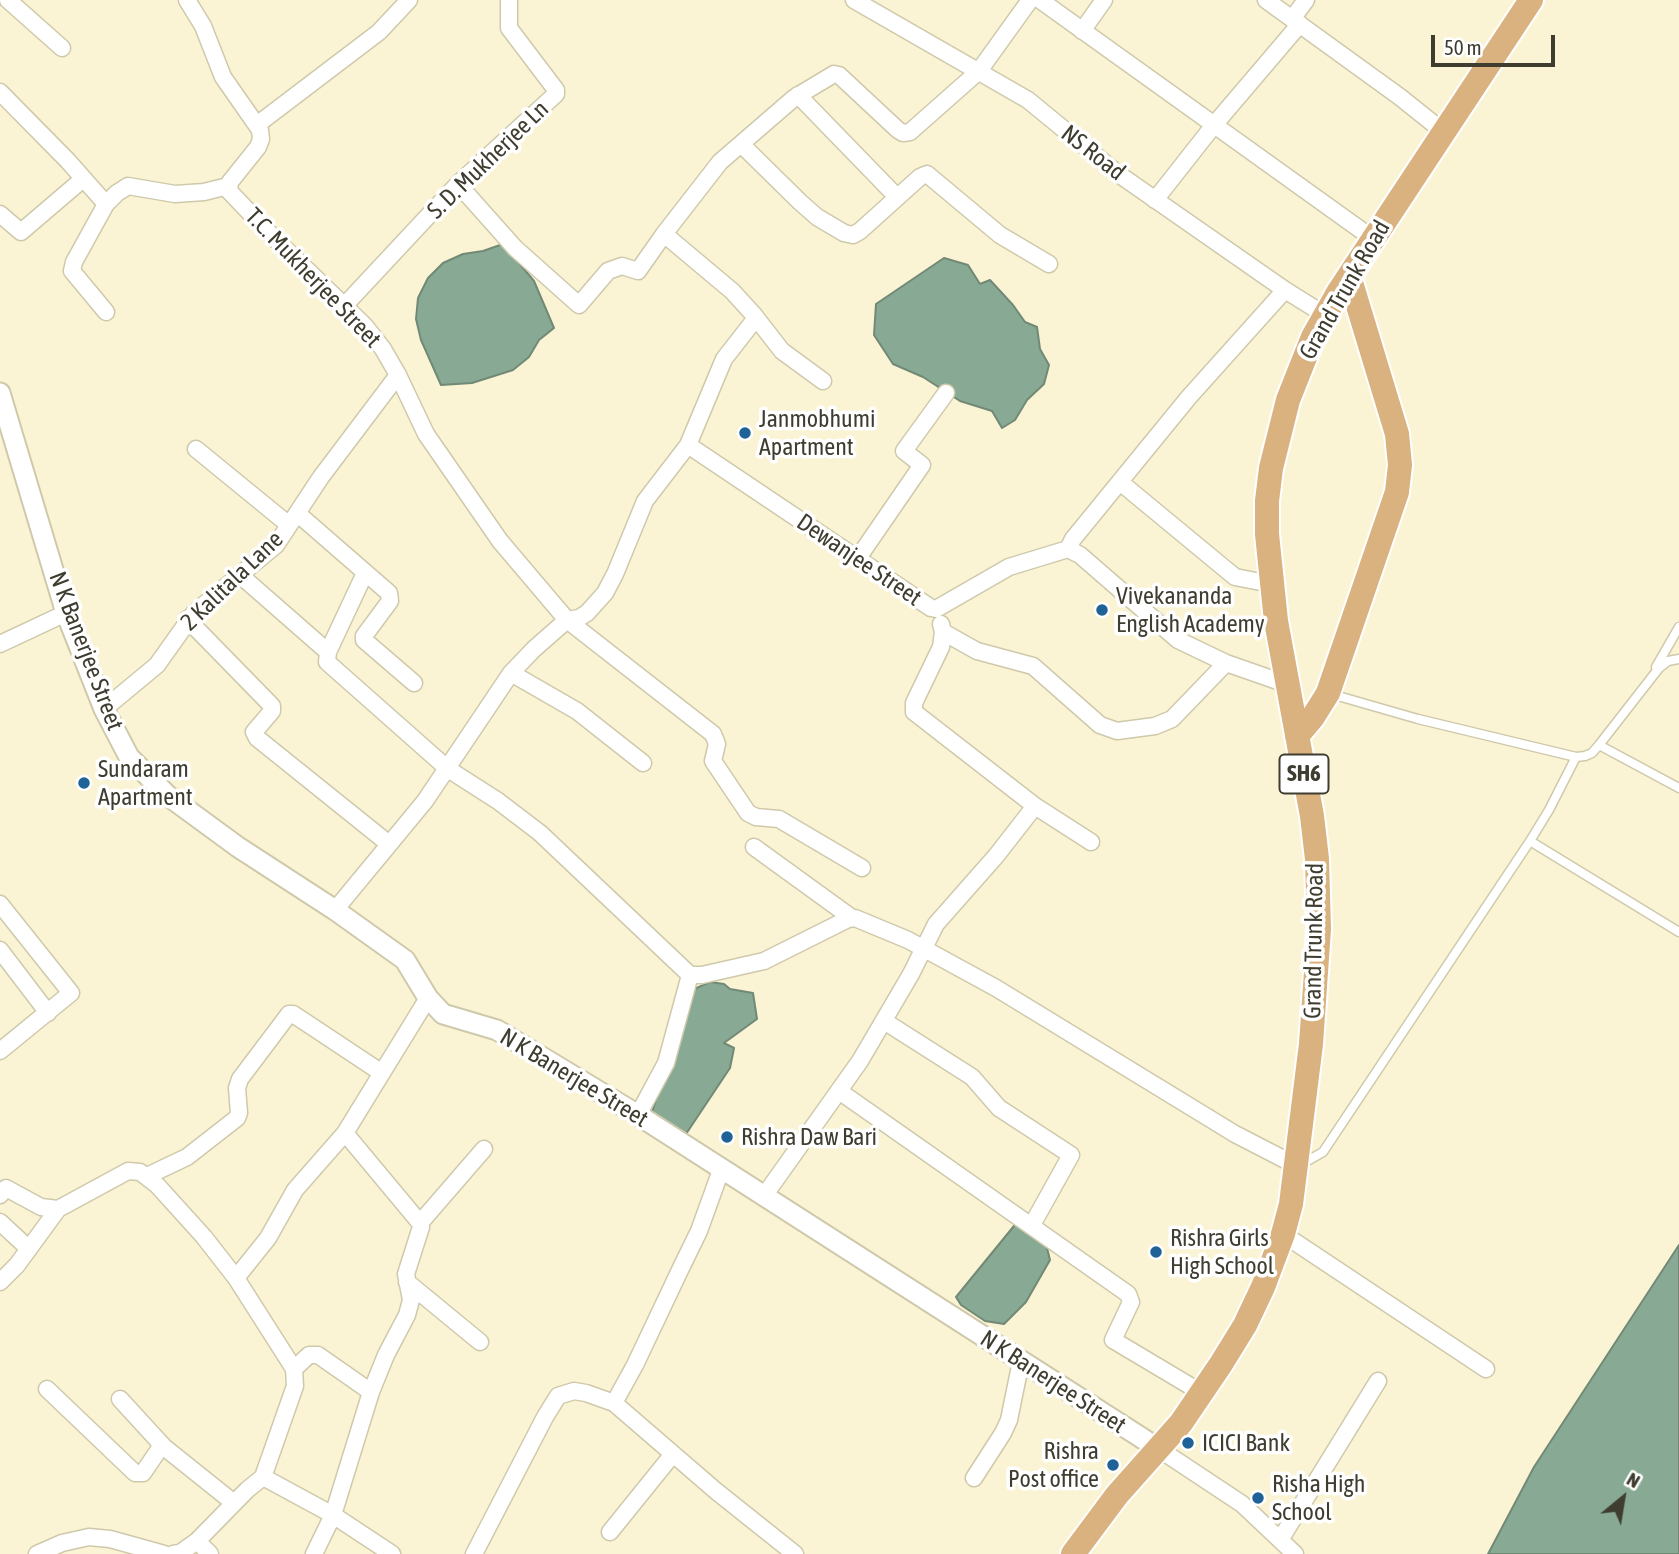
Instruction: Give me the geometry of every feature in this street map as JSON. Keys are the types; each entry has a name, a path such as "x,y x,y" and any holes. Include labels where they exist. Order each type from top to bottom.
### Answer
{"main road":[{"name":"Grand Trunk Road","path":"1073,1554 1117,1495 1159,1449 1202,1393 1245,1325 1263,1287 1291,1204 1311,1044 1319,929 1313,827 1271,584 1267,501 1271,468 1288,400 1313,337 1349,276 1445,133 1528,1"},
{"path":"1297,736 1328,693 1397,492 1400,465 1397,434 1349,276"}],"street":[{"path":"8,0 62,48"},
{"path":"187,0 203,26 223,77 258,124 379,32 409,0"},
{"name":"S. D. Mukherjee Ln","path":"345,305 458,184 556,94 556,90 509,28 509,0"},
{"name":"NS Road","path":"855,0 1028,100 1117,173 1325,316"},
{"path":"458,184 514,248 578,305 608,271 622,266 638,271 720,162 798,95 834,74 839,75 898,130 907,133 979,71 1030,0"},
{"path":"1040,0 1372,238"},
{"path":"1082,31 1104,0"},
{"path":"1266,0 1401,97 1445,133"},
{"path":"1155,200 1296,22 1306,0"},
{"path":"0,92 106,204"},
{"path":"798,95 897,197"},
{"name":"T.C. Mukherjee Street","path":"258,124 261,139 228,187 232,194 345,305 377,342 398,374 426,434 500,541 567,620 713,734 717,744 713,761 752,816 779,819 862,868"},
{"path":"741,144 800,202 825,223 844,233 853,235 860,231 923,175 928,174 1000,235 1049,264"},
{"path":"0,214 21,232 83,179"},
{"path":"106,312 72,271 74,261 106,204 117,192 128,186 189,194 228,187"},
{"path":"664,234 722,282 782,351 823,381"},
{"path":"1285,290 1189,397 1073,539 1068,550 1080,555 1178,639 1226,663 1289,685"},
{"path":"335,910 425,801 511,673 567,620 587,614 611,583 649,495 688,445 724,359 756,318"},
{"name":"2 Kalitala Lane","path":"104,709 157,665 187,619 276,545 321,477 398,374"},
{"name":"N K Banerjee Street","path":"0,393 66,613 104,709 129,757 167,795 238,847 335,910 405,960 428,998 443,1014 497,1030 638,1115 1159,1449"},
{"path":"858,558 922,465 904,451 946,393"},
{"name":"Dewanjee Street","path":"688,445 927,606 936,609 1009,567 1068,550"},
{"path":"196,449 389,593 391,599 364,640 414,683"},
{"path":"1120,482 1235,577 1271,584"},
{"path":"365,573 328,652 327,662 448,769 498,801 540,833 690,975 702,975 764,961 852,918"},
{"path":"240,575 328,652"},
{"path":"936,609 943,632 939,653 914,703 914,712 1035,806 1091,842"},
{"path":"0,644 66,613"},
{"path":"187,619 272,706 272,711 254,731 257,738 388,844"},
{"path":"943,632 977,652 1033,666 1100,724 1117,731 1155,726 1172,719 1226,663"},
{"path":"511,673 577,711 643,763"},
{"path":"764,1196 839,1091 884,1021 936,924 996,856 1035,806"},
{"path":"754,847 852,918 863,919 924,948 1062,1027 1235,1135 1297,1166"},
{"path":"0,904 71,991 69,997 0,1051"},
{"path":"0,950 48,1013"},
{"path":"638,1115 666,1063 690,975"},
{"path":"236,1278 268,1238 295,1190 345,1133 428,998"},
{"path":"147,1175 187,1157 237,1118 237,1088 240,1079 289,1014 293,1013 382,1073"},
{"path":"884,1021 970,1075 999,1108 1071,1155 1032,1225"},
{"path":"839,1091 1131,1296 1131,1302 1113,1338 1115,1342 1202,1393"},
{"path":"314,1554 333,1515 371,1392 386,1354 407,1315 411,1300 405,1274 421,1230 420,1223 345,1133"},
{"path":"420,1223 484,1149"},
{"path":"614,1403 641,1354 699,1231 721,1170"},
{"path":"0,1282 17,1265 58,1209 128,1171 147,1175 204,1237 236,1278 294,1369 295,1386 263,1477 197,1541 173,1554"},
{"path":"2,1188 41,1208 58,1209"},
{"path":"0,1222 29,1249"},
{"path":"1283,1234 1486,1370"},
{"path":"407,1282 480,1342"},
{"path":"294,1369 309,1355 318,1355 371,1392"},
{"path":"974,1478 1009,1420 1021,1361"},
{"path":"1280,1540 1378,1381"},
{"path":"47,1389 135,1473 143,1473 162,1444"},
{"path":"474,1554 545,1417 558,1396 574,1391 614,1403 795,1554"},
{"path":"120,1399 162,1444 234,1503"},
{"path":"1159,1449 1242,1504 1295,1554"},
{"path":"610,1532 673,1454"},
{"path":"263,1477 333,1515 392,1554"},
{"path":"47,1552 89,1537 164,1554"},
{"path":"197,1541 210,1554"}],"lane":[{"path":"1648,682 1679,627"},
{"path":"1328,693 1419,719 1576,757 1591,754 1659,668 1668,661 1679,659"},
{"path":"1599,745 1679,788"},
{"path":"1297,1166 1323,1152 1530,841 1576,757"},
{"path":"1530,841 1679,932"}],"shaded area":[{"path":"503,244 534,281 554,328 539,340 529,357 513,370 472,383 441,385 421,340 416,319 418,298 428,278 443,263 463,254"},
{"path":"944,258 968,265 980,284 990,280 1025,322 1037,327 1040,349 1049,365 1044,384 1027,400 1015,420 1002,428 992,411 960,401 923,377 893,364 874,335 876,304"},
{"path":"710,982 753,993 757,1019 724,1043 734,1048 730,1068 684,1137 650,1119 690,991"},
{"path":"1018,1221 1046,1244 1050,1260 1026,1302 1004,1324 985,1321 961,1305 956,1297"},
{"path":"1679,1245 1679,1554 1488,1554 1534,1467"}],"place":[{"name":"Janmobhumi Apartment","path":"745,433"},
{"name":"Vivekananda English Academy","path":"1102,610"},
{"name":"Sundaram Apartment","path":"84,783"},
{"name":"Rishra Daw Bari","path":"727,1137"},
{"name":"Rishra Girls High School","path":"1156,1252"},
{"name":"ICICI Bank","path":"1188,1443"},
{"name":"Rishra Post office","path":"1113,1465"},
{"name":"Risha High School","path":"1258,1498"}]}
